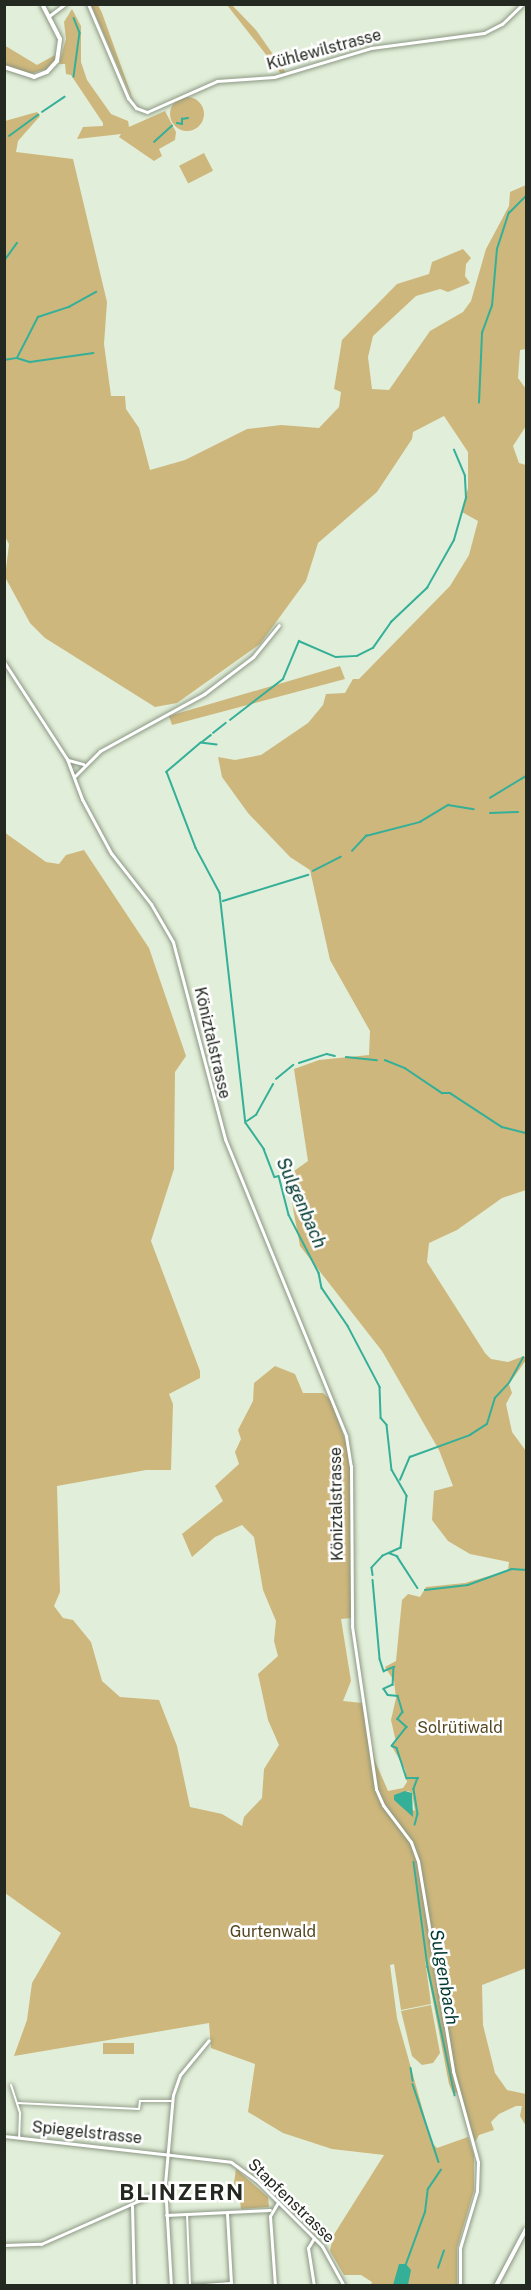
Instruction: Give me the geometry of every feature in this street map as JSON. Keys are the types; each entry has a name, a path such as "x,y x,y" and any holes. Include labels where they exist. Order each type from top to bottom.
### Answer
{"street":[{"path":"4,67 34,77 55,65 61,44 42,4"},
{"path":"49,16 65,4"},
{"name":"Kühlewilstrasse","path":"88,4 128,98 146,112 217,81 274,77 371,48 484,33 502,24 523,4"},
{"path":"74,777 83,764 204,694 253,657 279,625"},
{"name":"Köniztalstrasse","path":"4,662 67,759 111,853 146,897 173,942 225,1139 346,1436 351,1466 352,1626 376,1789 383,1805 411,1842 418,1861 453,2071 478,2162 477,2191 460,2248 460,2286"},
{"path":"67,759 83,764"},
{"path":"171,2286 165,2189 172,2101 180,2075 209,2040"},
{"path":"11,2085 17,2103 19,2138"},
{"path":"17,2103 139,2109 140,2101 172,2101"},
{"name":"Spiegelstrasse","path":"4,2136 166,2154"},
{"name":"Stapfenstrasse","path":"166,2154 231,2162 249,2173 333,2259 344,2286"},
{"path":"4,2245 35,2246 132,2206 165,2189"},
{"path":"166,2215 270,2210 278,2202"},
{"path":"132,2206 134,2286"},
{"path":"270,2210 275,2286"},
{"path":"187,2214 190,2285 231,2283 227,2212"},
{"path":"496,2286 526,2229"},
{"path":"314,2238 308,2248 314,2286"}],"green space":[{"path":"91,5 98,5 102,13 135,105"},
{"path":"227,5 232,5 256,30 286,73 282,75"},
{"path":"72,9 81,26 81,62 87,80 111,114 128,121 129,127 165,111 176,132 175,140 159,149 162,156 154,161 119,137 121,134 77,139 83,127 103,126 103,123 71,75 66,74 65,64 59,64 66,39 64,22"},
{"path":"4,45 37,65 55,55 55,60 47,69 26,75 5,65"},
{"path":"187,97 199,102 204,114 199,126 187,131 175,126 170,114 175,102"},
{"path":"37,112 40,116 18,141 16,152 73,159 107,302 104,344 111,396 125,396 126,409 139,428 150,470 185,460 247,429 281,425 319,428 339,407 341,392 334,389 342,340 397,284 429,274 432,262 463,249 471,258 466,264 465,276 470,283 448,292 440,289 416,296 373,336 368,357 372,389 389,390 430,331 463,312 471,301 486,249 509,206 510,192 526,185 526,349 520,350 518,378 526,389 526,426 513,446 519,463 526,465 526,1190 502,1198 457,1230 429,1243 427,1262 491,1359 508,1362 524,1356 526,1360 509,1384 512,1393 506,1404 512,1432 526,1451 526,1968 482,1985 483,2025 495,2073 507,2090 526,2094 526,2126 520,2116 522,2106 516,2106 499,2114 491,2122 494,2130 479,2135 475,2142 458,2093 453,2093 449,2084 425,1959 431,2004 401,2010 394,1964 390,1965 397,2018 432,2143 437,2148 468,2137 474,2155 474,2190 457,2248 457,2285 371,2285 372,2282 361,2275 344,2275 330,2251 333,2236 384,2155 332,2149 283,2133 248,2112 255,2064 211,2048 209,2023 14,2056 27,2020 32,1983 61,1933 5,1893 4,832 46,862 59,864 66,855 84,850 149,948 186,1056 175,1072 174,1169 151,1241 200,1371 200,1378 169,1394 173,1404 171,1470 146,1470 57,1486 60,1592 54,1606 63,1618 73,1620 91,1642 102,1681 120,1697 159,1700 177,1746 190,1807 222,1814 242,1826 244,1817 262,1798 264,1769 279,1745 268,1720 258,1674 278,1656 274,1641 276,1621 263,1590 254,1537 242,1525 215,1537 192,1557 182,1534 223,1501 215,1486 239,1464 235,1452 241,1439 238,1430 253,1401 254,1383 275,1366 295,1374 303,1393 323,1393 331,1400 350,1454 354,1598 352,1618 341,1619 351,1681 343,1701 362,1703 375,1761 388,1791 403,1788 407,1782 405,1769 391,1745 396,1742 391,1720 396,1698 394,1681 385,1667 396,1661 402,1600 408,1594 420,1597 426,1587 465,1583 503,1572 508,1570 509,1562 470,1554 448,1541 432,1520 434,1491 453,1486 439,1450 382,1351 300,1246 287,1176 308,1161 294,1069 319,1060 369,1055 370,1031 330,960 310,870 290,857 248,813 222,777 218,757 235,760 261,755 308,723 323,705 326,694 345,693 353,679 359,679 450,586 469,555 478,521 462,512 468,488 468,452 444,416 413,432 412,439 377,492 318,543 306,581 260,644 177,703 155,707 45,638 30,623 5,577 9,544 4,535 5,121","holes":["408,1791 412,1793 415,1811 394,1800 395,1795"]},
{"path":"204,153 213,171 188,184 179,166"},
{"path":"340,666 345,679 172,725 169,716"},
{"path":"431,2005 440,2053 433,2063 422,2065 412,2056 401,2011"},
{"path":"103,2043 134,2043 134,2054 103,2054"},
{"path":"236,2169 268,2197 269,2207 241,2209 239,2191 233,2190"}],"water":[{"path":"405,1791 412,1793 413,1817 394,1800 394,1795"},
{"path":"399,2264 406,2264 411,2270 408,2285 393,2285"}],"waterway":[{"path":"74,18 80,33 74,77"},
{"path":"42,112 64,97"},
{"path":"9,136 38,115"},
{"path":"177,123 182,124 182,119 188,118"},
{"path":"154,142 172,126"},
{"path":"479,403 482,333 492,306 497,249 509,213 526,196"},
{"path":"4,261 17,243"},
{"path":"17,358 38,317 69,307 96,292"},
{"path":"4,360 17,358 30,362 93,353"},
{"path":"230,720 283,679 299,641 336,657 357,656 373,648 391,622 427,588 454,540 466,498 465,476 454,450"},
{"path":"213,733 226,723"},
{"path":"202,742 211,735"},
{"name":"Sulgenbach","path":"217,745 201,743 167,772 196,848 220,893 246,1123 264,1149 275,1177 279,1176 289,1215 319,1273 322,1288 348,1326 380,1387 381,1418 387,1425 392,1470 407,1496 401,1548 383,1556 372,1568 373,1575"},
{"path":"490,798 526,776"},
{"path":"352,851 366,836 420,822 448,805 474,809"},
{"path":"490,813 518,812"},
{"path":"313,871 341,857"},
{"path":"223,901 308,875"},
{"path":"299,1063 327,1054 335,1056"},
{"path":"346,1057 377,1060"},
{"path":"385,1060 405,1068 442,1093 450,1093 502,1127 526,1133"},
{"path":"276,1079 293,1065"},
{"path":"247,1121 256,1115 273,1084"},
{"path":"509,1383 523,1358"},
{"path":"400,1480 410,1457 470,1435 487,1424 495,1398 508,1384"},
{"path":"389,1553 397,1556 418,1588"},
{"path":"425,1590 468,1585 512,1569 526,1570"},
{"name":"Sulgenbach","path":"373,1580 380,1659 384,1671 394,1667 393,1685 384,1689 388,1695 398,1696 403,1712 398,1719 407,1727 392,1746 397,1748 407,1778 418,1778 414,1789 418,1814 415,1825"},
{"name":"Sulgenbach","path":"414,1862 428,1967 455,2095"},
{"path":"411,2068 413,2081"},
{"path":"413,2084 439,2162"},
{"name":"Sulgenbach","path":"406,2264 425,2212 428,2189 441,2170"},
{"path":"438,2268 444,2251"}],"district":[{"name":"BLINZERN","path":"182,2193"}],"park label":[{"name":"Solrütiwald","path":"460,1728"},
{"name":"Gurtenwald","path":"273,1932"}]}
